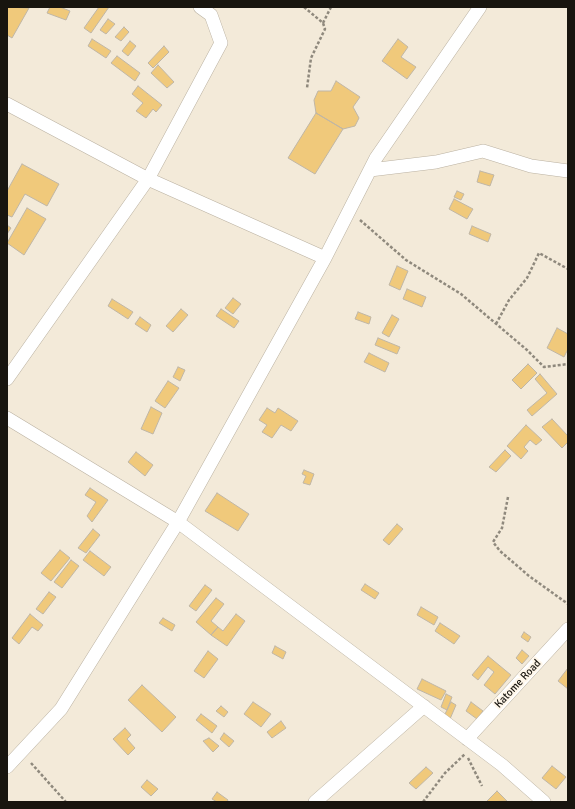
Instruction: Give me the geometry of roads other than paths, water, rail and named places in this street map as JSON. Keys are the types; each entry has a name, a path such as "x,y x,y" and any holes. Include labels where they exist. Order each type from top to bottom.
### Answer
{"street":[{"path":"7,379 148,179 221,44 211,15 200,7"},
{"path":"7,767 61,709 178,522 325,258 376,158 480,7"},
{"path":"7,104 148,179 325,258"},
{"path":"370,170 436,162 483,151 530,166 568,171"},
{"path":"7,418 178,522 502,765 544,802"},
{"name":"Katome Road","path":"467,739 568,629"},
{"path":"314,802 424,706"}]}
